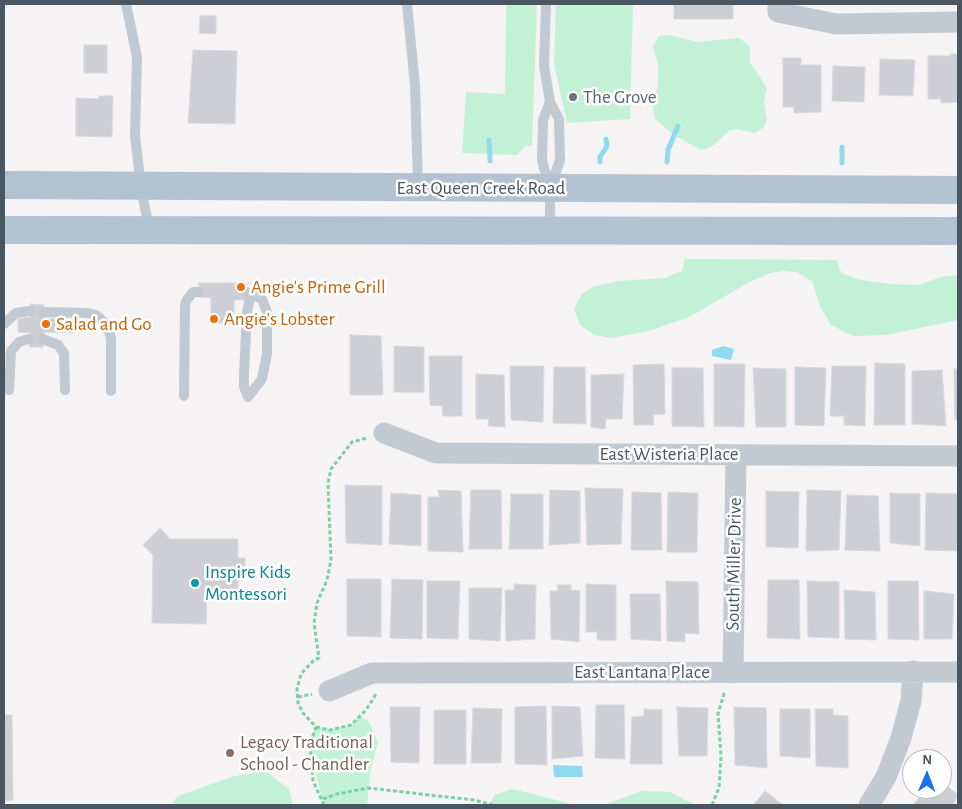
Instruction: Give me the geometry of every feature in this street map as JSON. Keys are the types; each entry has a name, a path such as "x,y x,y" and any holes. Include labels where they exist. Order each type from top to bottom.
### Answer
{"main road":[{"name":"East Queen Creek Road","path":"4,185 418,189 958,190"},
{"path":"4,230 958,231"}],"street":[{"path":"778,8 836,24 958,22"},
{"name":"East Wisteria Place","path":"384,433 436,454 958,456"},
{"name":"South Miller Drive","path":"729,672 736,455"},
{"path":"869,805 886,777 901,738 911,701 913,671"},
{"name":"East Lantana Place","path":"329,691 372,673 958,672"}],"lane":[{"path":"126,4 138,57 135,136 141,186 150,230"},
{"path":"407,4 415,85 418,189"},
{"path":"546,4 544,66 550,102 559,119 560,160 550,188"},
{"path":"550,102 543,120 542,161 550,188 550,230"},
{"path":"184,396 185,306 186,301 193,292 199,292"},
{"path":"249,292 262,299 267,312 267,354 262,379 248,396 244,386 244,374 249,292"},
{"path":"4,324 16,313 30,311"},
{"path":"44,312 88,313 96,315 107,325 111,338 111,391"},
{"path":"9,390 11,351 19,342 29,339"},
{"path":"43,339 58,344 64,353 65,390"}],"path":[{"path":"324,805 313,781 310,744 316,727 303,713 298,703 297,689 301,674 314,660 319,658 314,623 317,603 327,580 331,560 328,483 331,469 352,442 384,433"},
{"path":"712,805 720,788 721,757 718,713 725,696 729,672"},
{"path":"323,800 337,794 368,788 474,800 493,805"}],"green space":[{"path":"506,4 537,4 532,146 526,145 517,155 462,153 466,92 505,94"},
{"path":"556,4 633,4 630,119 567,123 554,64"},
{"path":"669,35 697,42 739,38 750,46 750,62 767,88 764,102 767,120 763,128 755,133 738,129 730,130 711,147 701,150 674,135 655,119 653,108 658,85 658,65 653,46 659,36"},
{"path":"685,259 837,260 841,273 861,280 891,284 919,285 941,277 958,275 958,320 886,335 853,336 831,325 821,309 812,281 796,272 783,271 770,273 748,283 689,317 649,331 611,338 594,335 580,325 574,309 581,295 592,287 619,281 665,278 682,271"},
{"path":"360,716 369,722 378,742 370,772 367,805 324,805 311,756 310,744 312,734 316,727 330,730 351,725"},
{"path":"265,771 289,789 293,805 171,805 178,796 231,777"},
{"path":"512,789 575,805 489,804 495,795"},
{"path":"642,791 670,792 695,805 603,805"}],"water":[{"path":"723,346 734,349 731,360 712,356 712,350"},
{"path":"553,765 582,766 583,777 554,777"}],"building":[{"path":"674,4 733,4 733,19 674,19"},
{"path":"200,16 216,16 216,34 199,33"},
{"path":"84,45 107,45 107,73 84,73"},
{"path":"193,50 237,51 235,124 188,123"},
{"path":"951,54 958,54 958,102 941,103 941,99 928,99 928,56 951,56"},
{"path":"783,58 801,58 801,65 821,65 821,112 794,113 794,107 783,107"},
{"path":"880,59 915,60 913,96 879,95"},
{"path":"833,66 865,67 864,102 832,101"},
{"path":"99,96 113,96 112,137 76,136 76,98 99,99"},
{"path":"199,283 247,283 247,300 234,300 234,323 211,323 211,298 199,297"},
{"name":"Salad and Go","path":"30,304 44,305 44,318 75,319 73,333 44,332 43,347 29,347 30,333 18,332 18,319 30,317"},
{"path":"350,335 381,336 383,395 350,395"},
{"path":"394,346 424,347 424,392 394,392"},
{"path":"429,356 462,356 462,416 443,416 442,406 430,405"},
{"path":"875,363 905,364 905,425 874,425"},
{"path":"664,364 665,414 653,415 654,425 634,425 633,365"},
{"path":"714,364 745,364 744,427 714,426"},
{"path":"510,366 544,366 543,422 511,420"},
{"path":"832,366 866,366 865,426 844,425 844,416 830,416"},
{"path":"554,367 585,367 586,424 553,423"},
{"path":"795,367 826,368 824,426 795,425"},
{"path":"672,368 703,368 704,427 672,426"},
{"path":"753,368 786,369 786,427 756,427"},
{"path":"954,369 958,369 958,420 955,420"},
{"path":"942,370 946,426 912,424 912,371"},
{"path":"476,374 504,375 505,427 488,426 489,419 476,419"},
{"path":"624,374 622,419 606,419 605,429 591,427 591,375"},
{"path":"345,485 382,486 382,545 346,543"},
{"path":"585,488 623,489 621,544 587,545"},
{"path":"438,490 461,491 463,552 428,551 428,497 439,497"},
{"path":"471,490 501,490 502,549 469,549"},
{"path":"550,490 580,491 580,543 549,545"},
{"path":"807,490 841,491 839,550 806,551"},
{"path":"766,491 799,492 798,548 766,547"},
{"path":"632,492 661,493 662,550 631,550"},
{"path":"668,492 698,493 697,552 667,552"},
{"path":"391,493 421,495 421,546 389,544"},
{"path":"890,493 920,494 920,546 890,543"},
{"path":"926,493 958,494 958,551 925,550"},
{"path":"511,494 543,494 543,549 509,549"},
{"path":"847,495 878,496 880,551 845,550"},
{"name":"Inspire Kids Montessori","path":"160,528 170,539 238,539 238,558 245,558 245,574 238,574 238,593 207,593 206,624 152,623 153,555 143,545"},
{"path":"347,579 381,579 381,637 347,636"},
{"path":"392,579 423,580 422,639 390,638"},
{"path":"768,580 799,580 800,639 767,638"},
{"path":"427,581 460,581 458,639 427,638"},
{"path":"666,581 698,582 699,634 685,633 685,642 667,641"},
{"path":"807,581 839,582 839,638 808,637"},
{"path":"888,581 918,581 919,640 888,639"},
{"path":"514,584 536,585 535,639 506,641 505,590 514,590"},
{"path":"586,584 616,585 616,640 597,640 597,632 586,632"},
{"path":"557,585 571,585 571,590 580,591 579,642 551,639 550,591 558,591"},
{"path":"469,588 502,588 500,641 469,639"},
{"path":"844,590 875,592 876,640 845,639"},
{"path":"924,591 954,594 952,639 924,639"},
{"path":"630,594 660,594 661,641 631,639"},
{"path":"596,705 624,705 625,759 595,758"},
{"path":"546,706 547,765 515,764 515,707"},
{"path":"552,706 580,707 583,756 552,759"},
{"path":"390,707 420,707 419,763 391,762"},
{"path":"677,707 708,708 707,756 679,756"},
{"path":"734,707 766,708 767,768 735,765"},
{"path":"473,708 502,709 501,763 471,763"},
{"path":"644,709 662,710 662,764 630,764 632,717 644,716"},
{"path":"780,709 810,709 810,758 780,756"},
{"path":"815,709 833,709 833,715 848,716 848,768 816,766"},
{"path":"434,710 466,710 466,764 434,764"},
{"path":"4,715 12,715 13,800 4,801"},
{"path":"952,790 958,795 953,805 913,805 918,799 952,799"},
{"path":"765,791 783,805 753,805"}],"waterway":[{"path":"667,162 668,150 678,126"},
{"path":"600,162 600,157 607,146 606,139"},
{"path":"489,140 490,161"},
{"path":"842,147 842,163"}],"place":[{"name":"The Grove","path":"573,97"},
{"name":"Angie's Prime Grill","path":"241,287"},
{"name":"Angie's Lobster","path":"214,319"},
{"name":"Salad and Go","path":"46,324"},
{"name":"Inspire Kids Montessori","path":"195,583"},
{"name":"Legacy Traditional School - Chandler","path":"230,753"}]}
